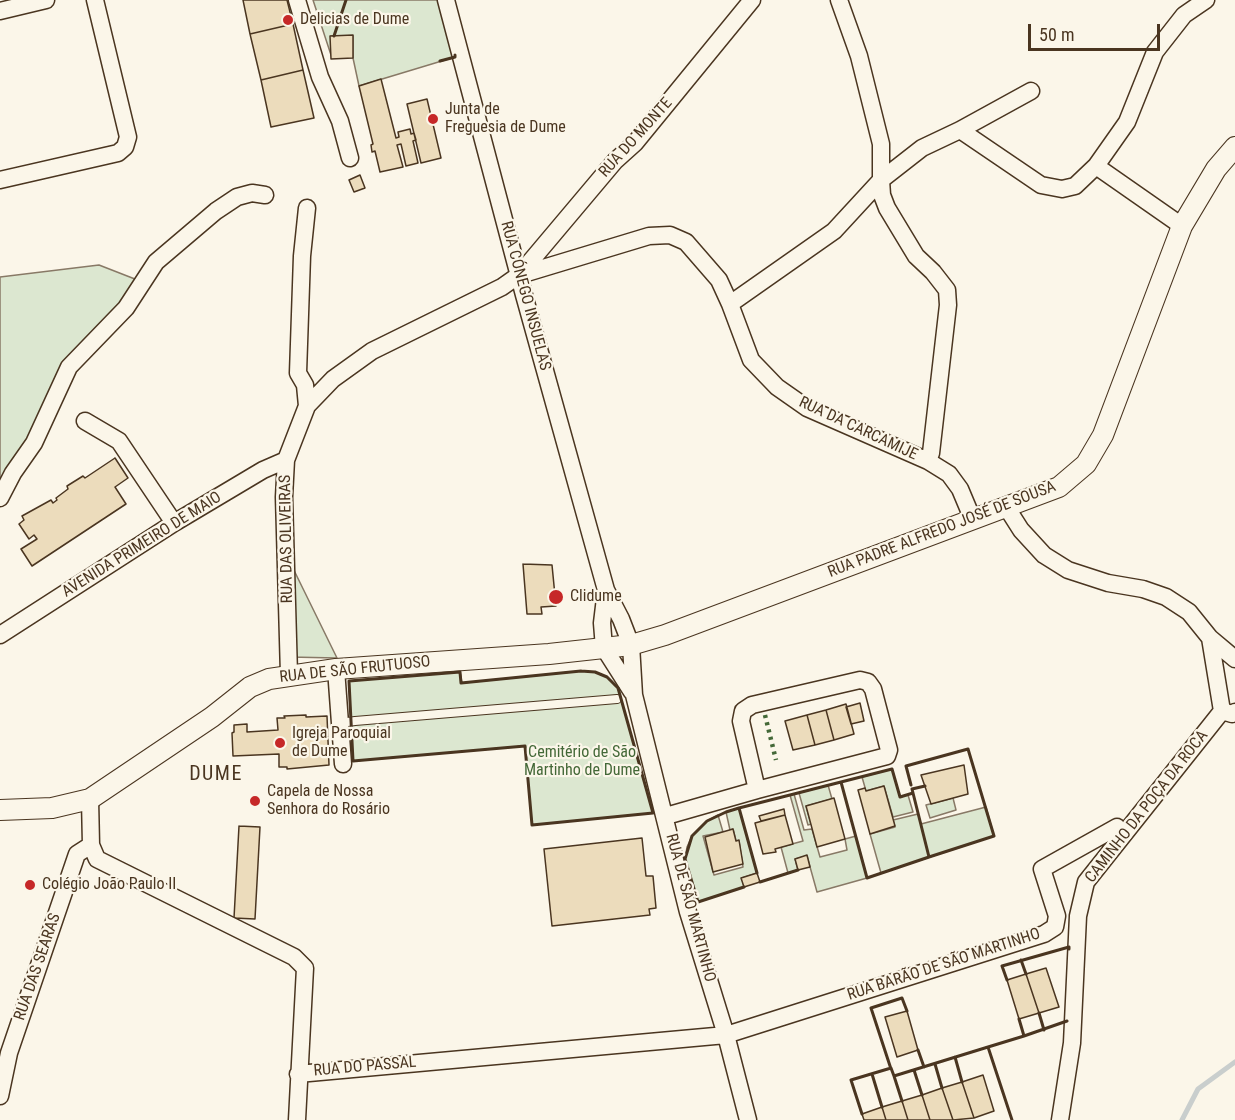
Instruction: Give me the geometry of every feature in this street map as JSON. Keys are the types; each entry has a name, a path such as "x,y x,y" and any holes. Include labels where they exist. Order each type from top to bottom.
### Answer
{"street":[{"path":"0,11 46,0"},
{"path":"0,180 118,153 125,147 128,136 95,0"},
{"path":"297,0 320,77 340,121 350,158"},
{"name":"RUA CÓNEGO INSUELAS","path":"446,0 606,590 631,645"},
{"name":"RUA DO MONTE","path":"519,275 615,161 635,143 752,0"},
{"path":"839,0 859,56 880,144 882,195 887,208 911,248 947,290 948,305 933,442 927,461"},
{"path":"960,130 1041,185 1062,189 1075,186 1095,166 1127,122 1155,52 1184,15 1206,0"},
{"path":"730,304 834,231 880,180 922,148 960,130 1030,91"},
{"name":"RUA PADRE ALFREDO JOSÉ DE SOUSA","path":"604,648 631,645 675,631 1059,487 1086,464 1103,435 1182,226 1216,169 1235,147"},
{"path":"1095,166 1182,226"},
{"path":"0,498 13,473 34,443 69,367 126,308 156,262 216,211 237,197 252,193 265,195"},
{"path":"307,208 302,256 298,373 305,385 307,406"},
{"name":"RUA DA CARCAMIJE","path":"519,275 649,236 670,235 686,242 719,280 751,360 777,387 807,408 927,461 949,474 960,489 973,520"},
{"name":"RUA DAS OLIVEIRAS","path":"289,675 286,460 307,406 333,379 372,351 502,287 519,275"},
{"path":"85,420 119,441 174,523"},
{"name":"AVENIDA PRIMEIRO DE MAIO","path":"0,635 174,523 262,470 286,460"},
{"path":"1007,508 1021,530 1044,555 1068,570 1108,583 1143,589 1166,597 1189,612 1210,638 1235,659"},
{"name":"RUA CÓNEGO INSUELAS","path":"604,648 602,623 606,590"},
{"path":"1210,638 1229,712"},
{"name":"RUA DE SÃO MARTINHO","path":"631,645 634,695 666,816 688,912 726,1035 748,1120"},
{"name":"RUA DE SÃO FRUTUOSO","path":"0,810 52,808 90,799 212,717 250,687 269,679 336,669 604,648"},
{"name":"RUA DE SÃO MARTINHO","path":"604,648 634,695"},
{"path":"336,669 343,764"},
{"path":"666,816 887,756 889,750 873,689 868,682 860,680 752,705 743,711 741,721 757,790"},
{"name":"CAMINHO DA POÇA DA ROCA","path":"1059,1120 1072,1042 1077,916 1086,882 1229,712"},
{"path":"90,799 91,845"},
{"name":"RUA BARÃO DE SÃO MARTINHO","path":"726,1035 1044,934 1055,927 1057,916 1042,868 1117,827"},
{"name":"RUA DO PASSAL","path":"91,845 97,859 294,957 305,968 298,1074 726,1035"},
{"name":"RUA DAS SEARAS","path":"0,1096 9,1053 77,855 91,845"},
{"path":"297,1120 298,1074"}],"lane":[{"path":"340,723 617,699"}],"green space":[{"path":"313,0 440,0 455,57 359,86 353,58 353,36 331,36 331,55"},
{"path":"99,265 140,281 78,351 30,440 3,478 0,477 0,277"},
{"path":"286,554 337,658 289,657"},
{"name":"Cemitério de São Martinho de Dume","path":"581,671 595,672 607,677 618,688 653,813 532,825 525,746 353,761 349,681 460,672 462,683"},
{"path":"892,769 900,797 908,795 913,812 893,817 884,786 866,791 862,777"},
{"path":"828,785 832,799 806,806 811,824 808,825 799,793"},
{"path":"794,794 804,830 812,829 820,857 847,850 845,839 856,836 867,878 817,892 807,856 795,859 798,870 788,873 781,847 803,841 790,795"},
{"path":"953,798 956,810 930,818 926,805"},
{"path":"986,807 994,836 881,873 870,834 895,827 893,820 918,814 921,824"},
{"path":"739,808 757,873 742,878 744,887 698,902 685,859 687,847 692,836 707,821 718,815 723,832 703,836 714,875 743,867 739,841 736,841 733,829 730,830 726,812"}],"building":[{"path":"243,0 287,0 293,24 250,34"},
{"path":"293,24 303,70 261,80 250,34"},
{"path":"353,35 353,58 331,59 330,36"},
{"path":"303,70 314,118 271,127 261,80"},
{"path":"381,79 396,138 399,137 398,132 410,129 411,134 414,133 416,140 413,141 418,163 406,166 401,144 397,145 403,167 380,172 375,151 372,152 371,145 373,144 359,86"},
{"path":"427,99 441,158 421,163 407,104"},
{"path":"360,175 365,188 354,192 349,180"},
{"path":"115,458 128,478 115,487 126,504 32,566 21,549 37,539 34,535 29,539 19,524 24,520 22,516 51,500 53,503 68,489 67,486 83,476 85,478"},
{"path":"523,564 552,565 556,606 541,607 542,614 527,614"},
{"path":"860,703 864,721 851,724 846,707"},
{"path":"846,704 854,734 834,740 826,710"},
{"path":"826,710 834,740 815,745 807,715"},
{"name":"Igreja Paroquial de Dume","path":"306,715 306,717 327,716 329,765 287,769 287,767 279,767 279,754 233,756 234,725 247,724 247,732 278,730 277,718"},
{"path":"807,715 815,745 793,750 785,721"},
{"path":"964,765 968,794 931,804 921,775"},
{"path":"884,786 895,826 870,834 858,790 865,788 866,791"},
{"path":"834,798 845,839 817,847 806,806"},
{"path":"784,809 785,815 761,821 759,816"},
{"path":"785,815 793,844 775,849 776,852 763,854 755,823"},
{"path":"239,826 260,827 255,919 234,918"},
{"path":"733,829 736,841 739,840 743,864 713,872 705,837"},
{"path":"642,838 646,876 653,876 656,908 649,909 650,915 552,926 544,849"},
{"path":"807,855 810,867 798,870 795,859"},
{"path":"757,873 760,882 744,887 741,878"},
{"path":"1046,968 1059,1007 1039,1013 1026,974"},
{"path":"1026,974 1039,1013 1019,1019 1007,980"},
{"path":"907,1011 918,1050 897,1057 885,1017"},
{"path":"983,1075 994,1111 974,1118 962,1082"},
{"path":"962,1082 974,1118 953,1120 942,1088"},
{"path":"942,1088 953,1120 930,1120 922,1095"},
{"path":"922,1095 930,1120 908,1120 902,1101"},
{"path":"902,1101 908,1120 886,1120 882,1107"},
{"path":"882,1107 886,1120 864,1120 862,1114"}],"waterway":[{"path":"1182,1120 1198,1089 1235,1062"}],"hedge":[{"path":"765,715 776,760"}],"wall":[{"path":"334,36 346,0"},
{"path":"440,61 455,57 455,55"},
{"path":"581,671 595,672 607,677 618,688 653,813 532,825 525,746 353,761 349,681 460,672 461,683 581,671"},
{"path":"911,785 906,766 968,749 994,836 929,857 912,789 925,786"},
{"path":"913,793 900,797 892,769 841,782 867,878 929,857"},
{"path":"739,808 841,782"},
{"path":"744,887 698,902 685,859 692,836 707,821 739,808 757,873"},
{"path":"760,882 798,870"},
{"path":"1007,980 1002,966 1069,947 1069,949"},
{"path":"1021,960 1026,974"},
{"path":"891,1069 871,1008 902,998 907,1011"},
{"path":"1039,1013 1044,1030"},
{"path":"1019,1019 1024,1036 1067,1021"},
{"path":"988,1047 1024,1036"},
{"path":"862,1114 851,1080 891,1068 894,1076 988,1047 1012,1120"},
{"path":"918,1050 924,1067"},
{"path":"955,1057 962,1082"},
{"path":"935,1064 942,1088"},
{"path":"914,1070 922,1095"},
{"path":"872,1074 882,1107"},
{"path":"894,1076 902,1101"}],"place":[{"name":"Delicias de Dume","path":"288,20"},
{"name":"Junta de Freguesia de Dume","path":"433,119"},
{"name":"Clidume","path":"556,597"},
{"name":"Igreja Paroquial de Dume","path":"280,743"},
{"name":"Capela de Nossa Senhora do Rosário","path":"255,801"},
{"name":"Colégio João Paulo II","path":"30,885"}],"district":[{"name":"DUME","path":"216,775"}]}
